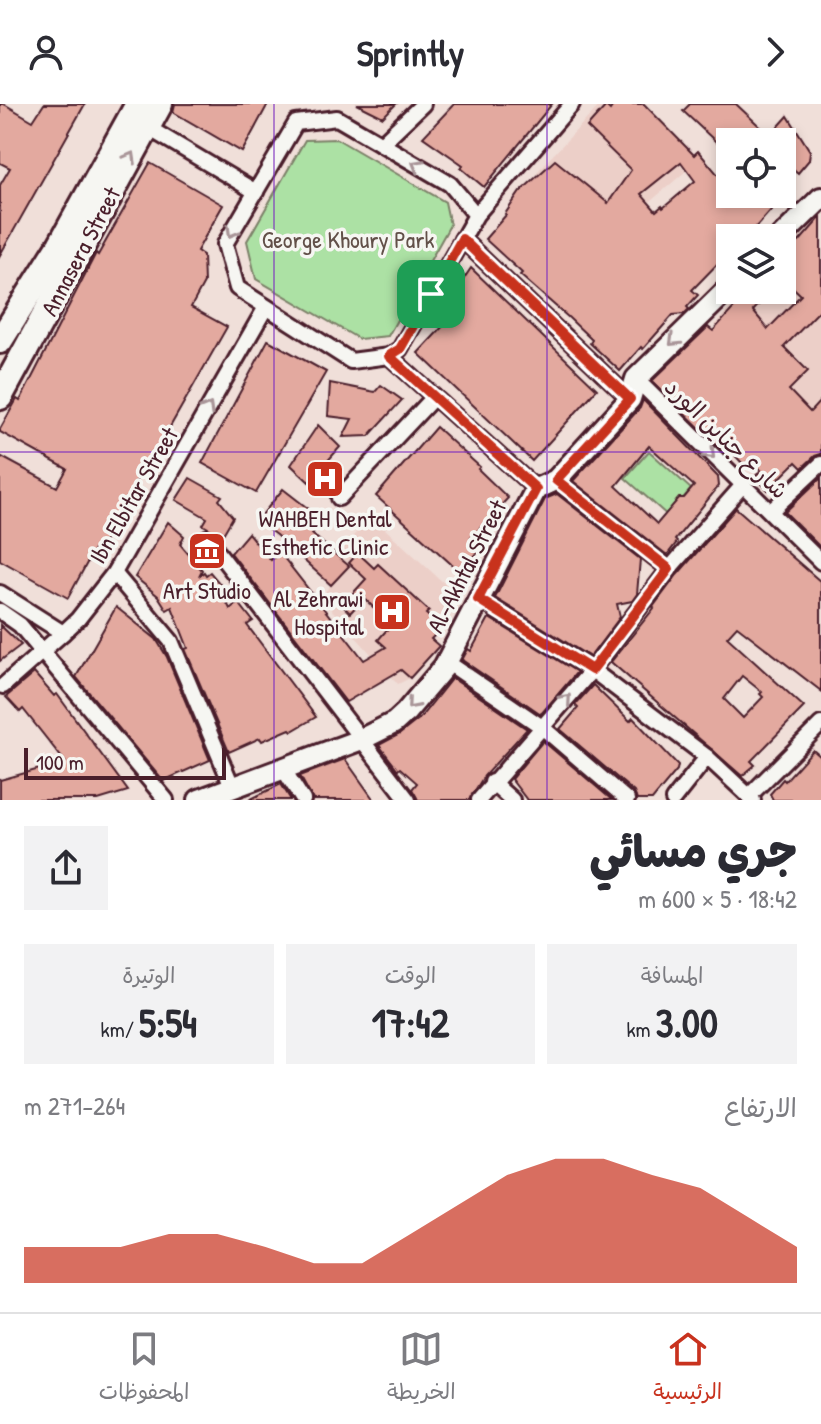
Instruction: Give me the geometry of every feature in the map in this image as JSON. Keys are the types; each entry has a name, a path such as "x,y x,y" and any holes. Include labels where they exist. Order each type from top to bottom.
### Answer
{"main road":[{"name":"Annasera Street","path":"0,341 60,245 138,104"},
{"name":"Annasera Street","path":"0,397 160,104"},
{"path":"794,224 821,198"},
{"path":"0,366 28,315 60,245"},
{"name":"Al-Akhtal Street","path":"199,800 284,770 394,723 432,683 447,662 536,489 556,480 630,399 636,379 716,301"}],"street":[{"path":"381,144 423,104"},
{"path":"476,215 450,184 337,118 296,123 225,244 237,288 351,361 389,356 400,349 476,215 572,104"},
{"path":"147,127 256,192"},
{"path":"462,239 630,399"},
{"name":"Ibn Elbitar Street","path":"3,686 78,619 114,573 266,307"},
{"path":"389,356 536,489"},
{"name":"شارع جناين الورد","path":"636,379 821,562"},
{"path":"339,498 434,397"},
{"path":"771,511 821,464"},
{"path":"556,480 669,569"},
{"path":"479,800 592,670 669,569 742,486"},
{"path":"207,538 408,800"},
{"path":"114,573 171,641 232,786"},
{"path":"0,593 63,633"},
{"path":"478,599 592,670 707,757 751,798 821,724"},
{"path":"0,611 20,625 166,800"},
{"path":"447,662 542,727 627,800"},
{"path":"673,800 707,757"},
{"path":"284,770 303,800"},
{"path":"492,782 512,800"}],"shaded area":[{"path":"601,104 625,104 686,171 617,230 536,173"},
{"path":"821,212 821,429 714,325 734,304 796,304 796,238"},
{"name":"Al Zehrawi Hospital","path":"372,517 459,597 442,628 432,639 439,646 410,678 398,684 320,597 348,567 335,554"}],"green space":[{"name":"George Khoury Park","path":"337,139 445,202 450,225 388,336 359,339 256,279 247,241 305,140"},
{"path":"649,451 691,489 668,516 625,478"}],"building":[{"path":"0,104 33,121 44,104 85,104 0,255 0,185 10,168 0,163"},
{"path":"175,104 268,104 242,152 173,112"},
{"path":"357,104 396,104 383,117"},
{"path":"454,104 552,104 484,187 461,168 463,165 423,137"},
{"path":"614,104 644,104 694,155 698,151 716,172 716,208 772,209 759,224 716,224 716,265 692,290 698,295 687,307 689,309 684,314 673,315 620,371 590,343 592,340 485,239 506,215 520,192 555,160 608,203 631,170 587,127 606,106 610,110","holes":["681,162 695,181 656,211 641,194"]},
{"path":"690,104 736,104 762,128 716,128 716,142 683,111"},
{"path":"788,116 796,128 777,128"},
{"path":"796,129 810,151 809,160 798,173"},
{"path":"150,163 223,205 197,251 203,255 204,283 191,307 227,327 154,455 151,453 99,552 94,550 68,598 0,560 0,456 57,487 67,469 0,432 0,429 17,399 20,401 96,253 98,255"},
{"path":"821,217 821,309 784,347 808,371 789,390 810,412 821,400 821,454 802,468 796,462 768,490 755,477 761,470 749,460 744,465 724,444 720,448 652,381 708,327 713,331 737,304 759,304 753,311 768,329 792,304 796,304 801,295 796,290 796,240 799,242"},
{"path":"471,268 597,389 532,461 418,353 446,323 439,316"},
{"path":"268,340 326,372 256,493 202,463"},
{"path":"330,383 375,392 381,385 402,400 369,436 343,437 352,419 328,416"},
{"path":"643,400 718,477 719,486 675,540 677,542 667,555 573,481 640,408","holes":["649,446 694,486 657,524 616,486"]},
{"path":"318,425 340,447 309,482 291,465"},
{"path":"436,427 480,467 478,469 508,498 471,538 482,548 460,572 376,496"},
{"path":"190,478 222,496 219,500 233,517 222,536 203,525 207,518 176,500"},
{"path":"821,478 821,548 785,512"},
{"path":"283,489 323,520 312,534 349,566 331,585 257,521"},
{"path":"557,494 640,559 637,594 632,601 617,604 620,617 590,657 495,598 545,499"},
{"path":"736,508 821,582 821,691 737,626 727,637 804,707 751,761 755,765 742,776 611,662 677,575","holes":["742,676 762,692 763,697 743,718 724,699"]},
{"path":"168,522 184,536 180,544 202,570 199,576 210,572 220,584 230,609 238,602 253,621 247,625 316,717 292,731 290,729 262,741 260,738 229,752 185,649 188,648 172,607 167,610 158,596 135,577"},
{"path":"248,533 271,560 280,553 364,660 386,647 378,640 391,625 364,598 350,613 342,605 366,579 349,563 358,553 374,568 378,564 429,611 426,614 442,628 431,639 439,646 410,678 401,670 346,702 231,553"},
{"path":"116,607 156,639 167,657 210,760 163,781 76,677"},
{"path":"489,618 577,672 541,714 462,660 468,649 471,651"},
{"path":"0,625 21,645 0,661"},
{"path":"34,673 54,696 57,694 128,791 98,800 0,800 0,780 65,762 23,709 20,712 6,697"},
{"path":"452,678 527,729 484,776 469,800 418,800 412,789 417,783 400,768 398,770 379,745 420,718"},
{"path":"593,685 630,721 633,718 678,765 652,800 637,800 634,792 560,729 578,708 575,705"},
{"path":"543,741 612,800 527,800 511,779"},
{"path":"813,750 821,757 821,800 773,800 770,794"},
{"path":"345,759 374,800 313,800 300,776"},
{"path":"281,784 291,800 249,800"}],"place":[{"name":"WAHBEH Dental Esthetic Clinic","path":"325,479"},
{"name":"Art Studio","path":"207,551"},
{"name":"Al Zehrawi Hospital","path":"392,612"}],"route":[{"path":"462,239 630,399 556,480 669,569 592,670 478,599 536,489 389,356 400,349 431,294 462,239"}]}
